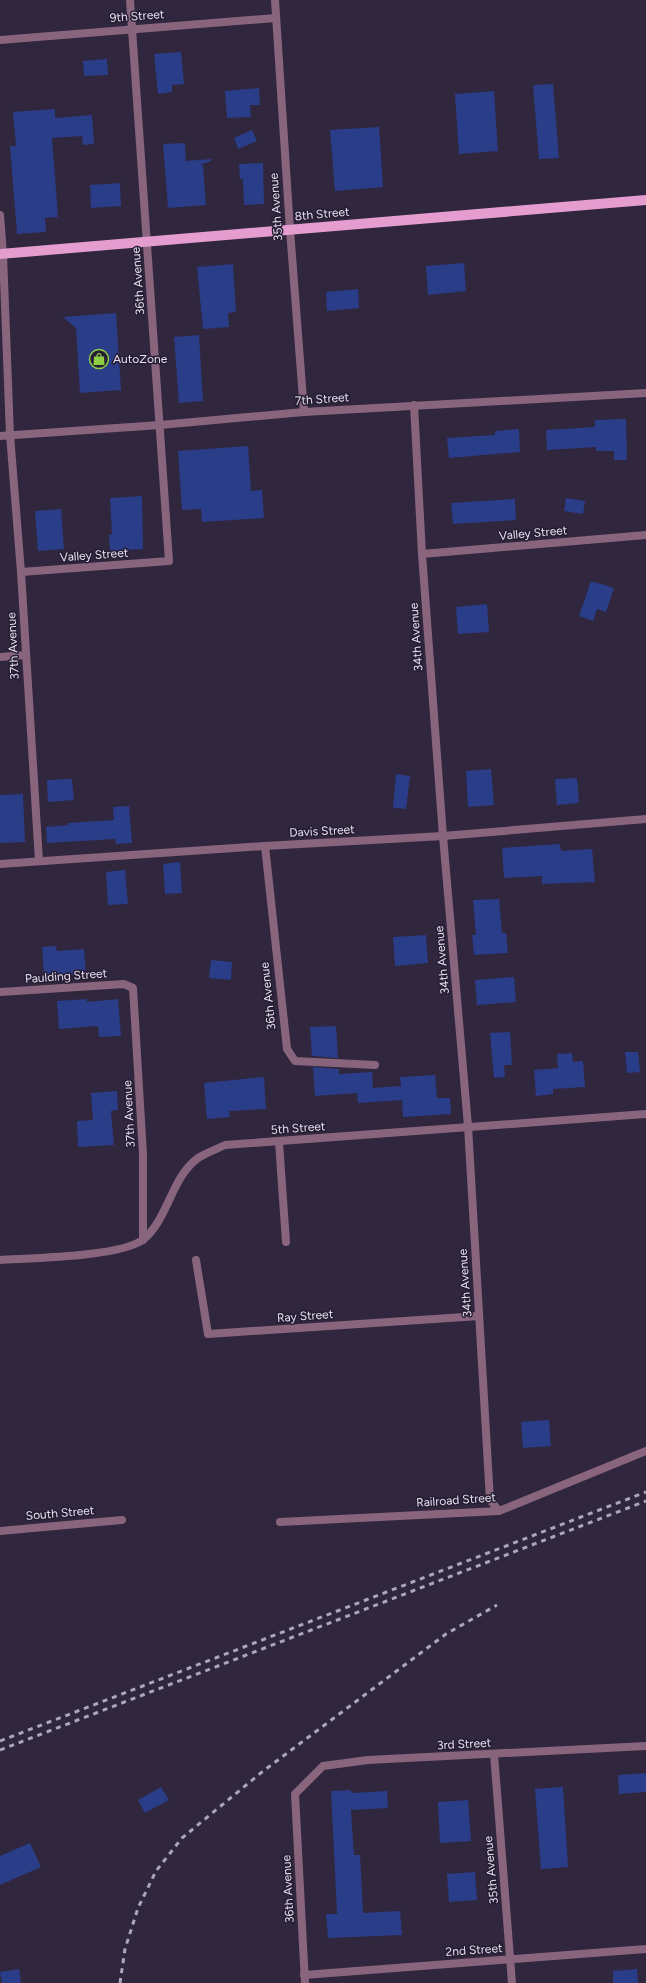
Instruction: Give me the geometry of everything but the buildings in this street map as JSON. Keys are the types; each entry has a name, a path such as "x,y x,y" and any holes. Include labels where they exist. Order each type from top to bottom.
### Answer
{"main road":[{"name":"8th Street","path":"2,254 646,200"}],"street":[{"name":"36th Avenue","path":"130,0 170,561"},
{"name":"35th Avenue","path":"275,0 304,412"},
{"name":"9th Street","path":"0,40 132,28 276,18"},
{"name":"37th Avenue","path":"0,215 10,435 21,572 39,861"},
{"name":"7th Street","path":"0,436 160,425 304,412 646,393"},
{"name":"34th Avenue","path":"414,405 422,554 443,836 468,1126 490,1500 498,1511"},
{"name":"Valley Street","path":"422,554 646,535"},
{"name":"Valley Street","path":"21,572 170,561"},
{"path":"0,657 26,655"},
{"name":"Davis Street","path":"0,864 265,846 443,836 646,819"},
{"name":"36th Avenue","path":"265,846 286,1049 295,1061 375,1066"},
{"name":"Paulding Street","path":"0,992 124,984 133,988"},
{"name":"37th Avenue","path":"133,988 142,1146 143,1240"},
{"name":"5th Street","path":"0,1260 110,1252 143,1240 160,1220 181,1178 198,1159 225,1144 278,1142 468,1126 646,1114"},
{"path":"278,1142 286,1242"},
{"name":"Ray Street","path":"196,1260 208,1334 479,1316"},
{"name":"Railroad Street","path":"280,1522 498,1511 646,1451"},
{"name":"South Street","path":"0,1531 122,1520"},
{"name":"3rd Street","path":"295,1794 323,1766 368,1760 646,1746"},
{"name":"35th Avenue","path":"494,1754 512,1983"},
{"name":"36th Avenue","path":"295,1794 305,1979"},
{"name":"2nd Street","path":"305,1979 510,1959 646,1948"}],"railway":[{"path":"0,1741 646,1492"},
{"path":"0,1750 646,1501"},
{"path":"120,1983 125,1949 138,1908 156,1871 182,1838 262,1772 446,1634 497,1605"}],"place":[{"name":"AutoZone","path":"99,359"}]}
